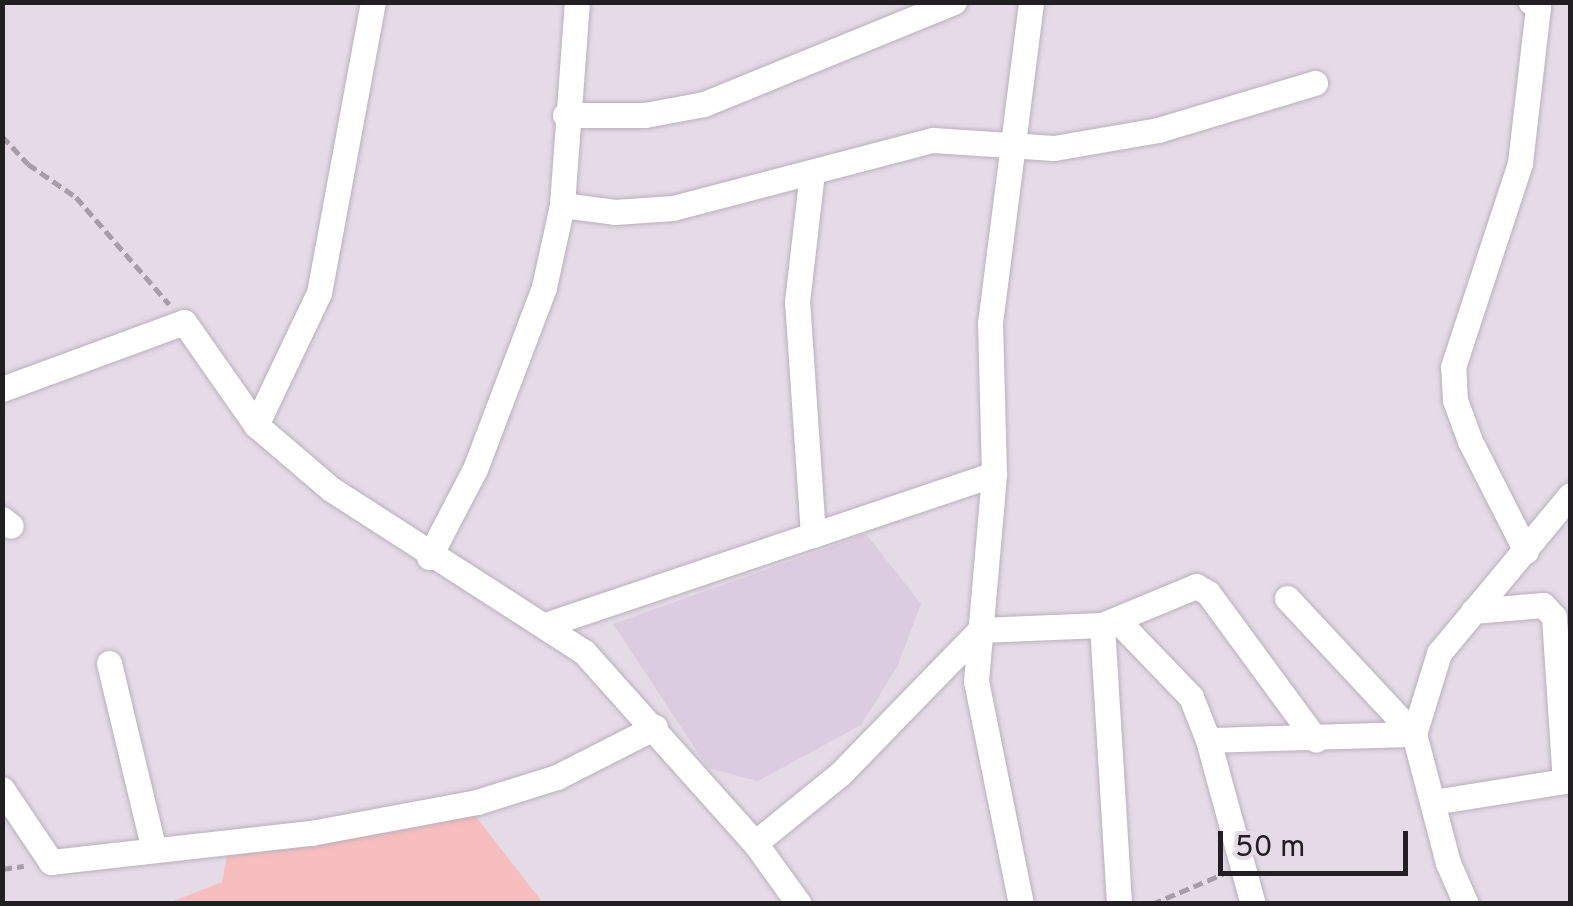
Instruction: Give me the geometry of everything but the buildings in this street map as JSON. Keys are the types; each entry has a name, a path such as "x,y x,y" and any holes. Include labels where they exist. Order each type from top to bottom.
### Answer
{"street":[{"path":"256,425 318,293 372,2"},
{"path":"429,557 516,368 544,287 562,205 565,115 576,2"},
{"path":"565,115 645,115 704,104 954,2"},
{"path":"1021,904 980,716 980,630 994,474 990,323 1031,2"},
{"path":"1526,551 1470,441 1455,400 1453,366 1520,163 1537,4"},
{"path":"562,205 615,212 672,208 933,140 1054,148 1158,130 1315,83"},
{"path":"812,173 797,302 813,535"},
{"path":"2,389 184,322 256,425 331,489 429,557 548,624 584,652 756,844 799,904"},
{"path":"548,624 994,474"},
{"path":"1414,734 1438,653 1570,496"},
{"path":"756,844 840,774 980,630 1110,622 1177,590 1196,586 1208,593 1316,740"},
{"path":"1287,598 1414,734 1448,863 1466,904"},
{"path":"1433,802 1568,780 1554,617 1543,605 1473,611"},
{"path":"1110,622 1173,673 1208,740 1253,904"},
{"path":"1110,622 1119,904"},
{"path":"108,663 154,850"},
{"path":"2,789 51,862 311,832 477,802 556,777 655,727"},
{"path":"1208,740 1316,740 1414,734"}],"path":[{"path":"2,136 28,164 76,197 184,322"},
{"path":"1152,904 1242,866"}],"shaded area":[{"path":"866,534 921,604 897,667 861,725 758,781 708,768 613,624"},
{"path":"474,814 543,903 166,904 222,882 228,851 422,827"}]}
